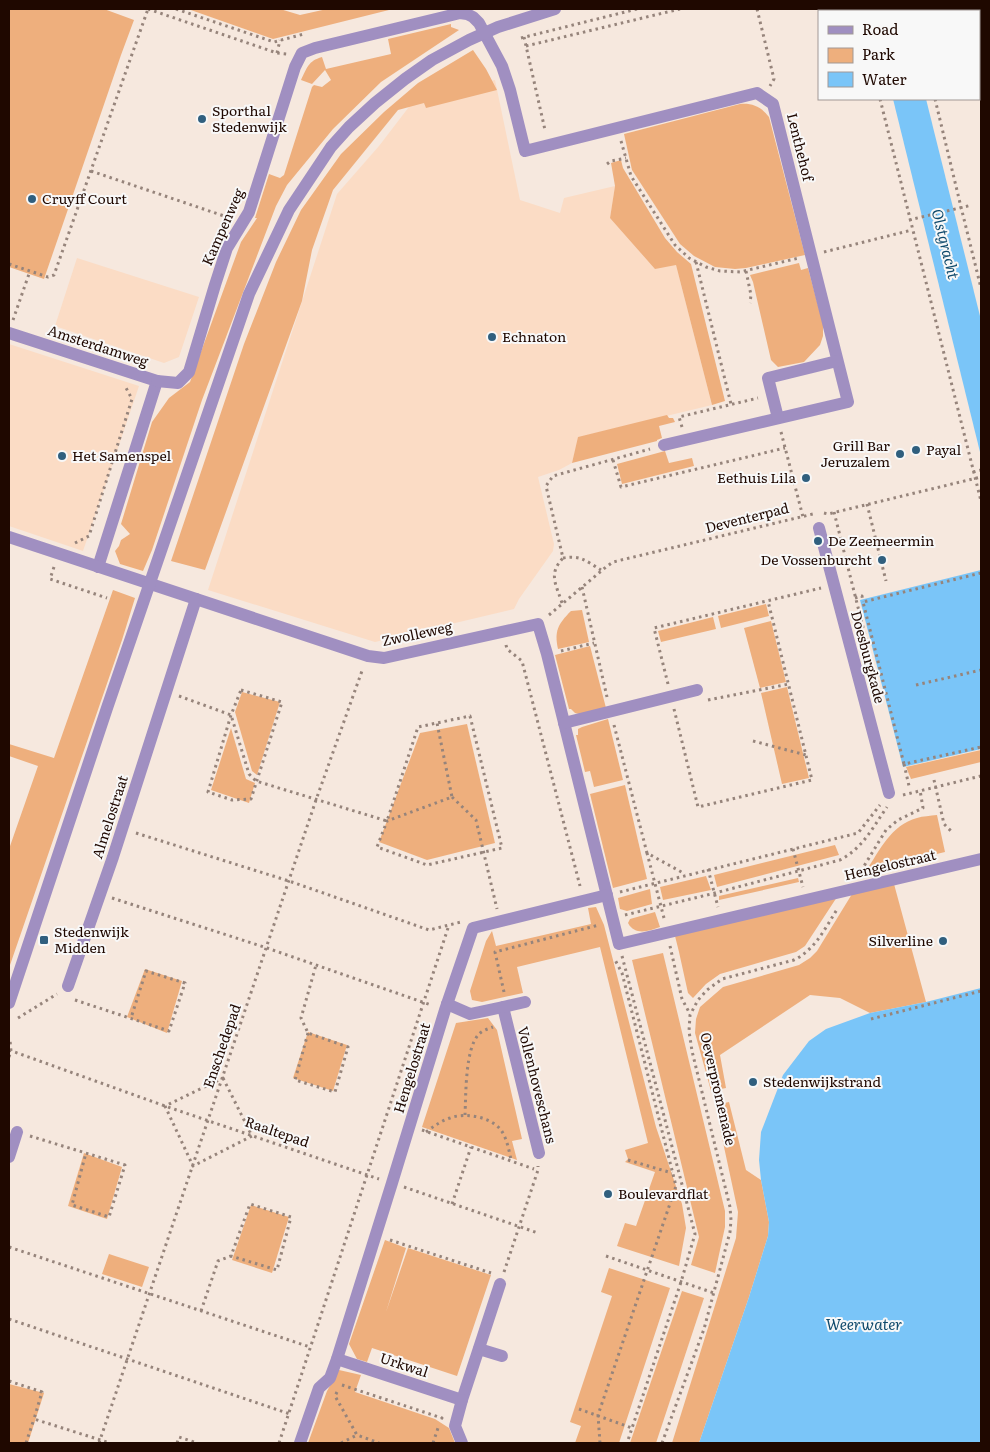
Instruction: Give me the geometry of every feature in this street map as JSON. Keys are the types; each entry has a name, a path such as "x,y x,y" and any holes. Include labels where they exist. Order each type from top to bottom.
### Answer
{"street":[{"path":"9,1003 107,708 249,294 289,210 331,147 375,103 405,79 432,60 469,40 498,27 556,9"},
{"path":"302,53 315,48 460,13 467,14 479,23 502,66 525,151 757,93 765,98"},
{"name":"Kampenweg","path":"157,382 178,383 189,372 227,248 249,212 295,67 302,53"},
{"name":"Lenthehof","path":"664,445 848,402 773,104 765,98"},
{"name":"Amsterdamweg","path":"11,329 157,382 98,567"},
{"path":"778,418 768,378 837,361"},
{"name":"Doesburgkade","path":"819,528 892,797"},
{"path":"9,538 150,584"},
{"name":"Zwolleweg","path":"150,584 368,656 384,658 503,630 538,624"},
{"name":"Almelostraat","path":"67,991 196,599"},
{"path":"538,624 613,918 616,946"},
{"path":"564,723 671,697 699,696"},
{"name":"Hengelostraat","path":"616,946 667,932 981,859"},
{"name":"Hengelostraat","path":"300,1443 319,1388 330,1378 446,1007 473,928 607,895"},
{"path":"446,1007 470,1014 525,1002"},
{"name":"Vollenhoveschans","path":"503,1007 539,1153"},
{"path":"9,1157 18,1132"},
{"path":"462,1443 455,1426 499,1278"},
{"path":"479,1349 502,1356"},
{"name":"Urkwal","path":"336,1358 462,1400"}],"path":[{"path":"9,264 48,277 54,275 147,9 277,53 302,53"},
{"path":"176,9 274,42 312,32"},
{"path":"517,39 636,9"},
{"path":"526,46 680,9"},
{"path":"757,9 774,79 765,98"},
{"path":"524,37 548,146"},
{"path":"277,53 280,40"},
{"path":"880,100 981,501"},
{"path":"935,100 981,288"},
{"path":"618,128 631,176 675,245 689,258 706,267 720,271 746,271 912,230"},
{"path":"608,164 611,161 626,158"},
{"path":"91,172 243,222"},
{"path":"909,220 972,205"},
{"path":"696,262 731,404"},
{"path":"11,329 30,271"},
{"path":"746,271 752,295 750,303"},
{"path":"107,598 50,579 64,540 74,543 90,536 132,400 124,384"},
{"path":"685,440 680,417 772,395"},
{"path":"778,418 802,516"},
{"path":"563,558 546,486 553,476 664,445"},
{"path":"613,460 621,487 785,448"},
{"path":"973,472 981,470"},
{"name":"Deventerpad","path":"538,624 613,562 802,516 815,513 828,514 981,477"},
{"path":"867,504 886,581"},
{"path":"834,512 849,569"},
{"path":"562,603 554,576 556,566 563,558 574,556 581,558 601,570"},
{"path":"863,602 981,573"},
{"path":"768,601 812,780 698,807 654,628 834,585"},
{"path":"855,598 862,596 909,786"},
{"path":"503,630 507,649 522,660 581,890"},
{"name":"Enschedepad","path":"99,1442 316,800 368,656"},
{"path":"916,685 981,670"},
{"path":"699,696 789,684"},
{"path":"241,690 282,702 251,799 232,800 208,792 232,715 241,690"},
{"path":"166,692 232,715"},
{"path":"232,715 249,774 256,781 387,821 452,797"},
{"path":"470,716 502,848 426,865 377,848 387,821 418,727 470,716"},
{"path":"437,723 452,797 476,820 498,912"},
{"path":"753,741 806,755"},
{"path":"904,764 981,747"},
{"path":"607,895 858,833 892,797 981,776"},
{"path":"934,780 944,824 951,831"},
{"path":"690,1015 698,1000 707,990 722,979 794,960 804,955 814,945 886,830 898,820 923,808 920,790"},
{"name":"Hengelostraat","path":"613,918 840,860 854,852 865,840 892,797"},
{"path":"133,829 137,834 289,880 429,930 466,920"},
{"path":"793,849 806,900"},
{"path":"686,874 647,853 682,999 690,1015"},
{"path":"708,869 722,920"},
{"path":"100,894 266,948 424,1003 446,1007"},
{"path":"279,1443 450,925"},
{"path":"600,1443 598,1415 676,1186 622,973 614,958 616,946"},
{"path":"616,946 695,1234 681,1282 627,1443"},
{"path":"308,1033 295,1080 334,1092 348,1047 308,1033 300,1018 316,965"},
{"path":"18,1018 57,994 67,991 131,1018 169,1031 185,983 146,971 131,1018"},
{"path":"871,1018 981,991"},
{"name":"Oeverpromenade","path":"662,1443 704,1329 732,1220 692,1051 689,1030 690,1015"},
{"path":"9,1057 10,1040"},
{"name":"Raaltepad","path":"10,1050 208,1121 538,1233"},
{"path":"223,1078 252,1136 193,1166 165,1106 223,1078"},
{"path":"426,1132 452,1117 465,1115 484,1118 497,1125 503,1132 511,1161"},
{"path":"410,1126 538,1170"},
{"path":"18,1132 126,1165 109,1217 72,1205 86,1153"},
{"path":"452,1204 471,1147"},
{"name":"Vollenhoveschans","path":"519,1226 538,1170 539,1153"},
{"path":"628,1160 672,1174"},
{"path":"201,1311 218,1261 232,1256 277,1270 291,1218 250,1204 232,1256"},
{"path":"375,1235 499,1278 519,1226"},
{"path":"9,1248 310,1347"},
{"path":"606,1256 714,1293"},
{"path":"9,1318 308,1420"},
{"path":"9,1381 42,1392 26,1443"},
{"path":"379,1443 357,1435 335,1396 340,1384 442,1418 433,1443"},
{"path":"579,1409 632,1428"},
{"path":"34,1419 99,1442 110,1443"},
{"path":"341,1443 357,1435"},
{"path":"177,1443 178,1437 196,1443"}],"shaded area":[{"name":"Echnaton","path":"495,80 520,200 560,213 564,198 615,186 610,218 676,265 712,405 579,437 572,463 559,470 538,477 554,544 553,551 514,609 375,642 208,590 337,194 379,146 415,99"},
{"path":"77,258 199,297 179,357 164,363 55,326"},
{"name":"Het Samenspel","path":"9,344 139,386 83,551 9,526"}],"green space":[{"path":"9,9 104,9 134,20 44,279 9,267"},
{"path":"188,9 280,9 300,15 327,9 393,9 273,39"},
{"path":"451,24 451,27 459,30 381,82 333,129 287,185 276,206 202,400 152,550 143,571 120,564 115,551 121,540 130,534 121,524 152,422 169,398 190,382 241,242 257,218 255,218 269,174 280,178 284,175 312,87 314,85 322,87 331,80 325,70 312,84 301,80 307,69 311,63 322,57 326,69 391,54 388,39"},
{"path":"473,50 497,90 426,108 424,103 398,110 333,190 312,250 302,301 205,570 171,561 244,344 276,262 301,210 341,154 384,112 418,83"},
{"path":"740,104 756,106 769,117 805,255 735,269 715,267 694,256 680,244 632,170 624,134"},
{"path":"621,160 623,168 665,238 691,264 725,401 712,405 676,265 655,269 610,218 615,186 611,163"},
{"path":"799,263 801,270 808,268 823,324 823,336 820,345 804,362 778,367 771,360 750,275"},
{"path":"667,415 669,418 673,418 675,422 659,426 662,438 657,441 572,463 578,437"},
{"path":"665,451 669,463 692,458 694,466 622,484 617,464"},
{"path":"113,590 135,598 9,968 9,849 38,766 9,756 9,744 54,758"},
{"path":"766,604 769,616 721,628 718,616"},
{"path":"582,610 589,642 558,649 557,632 560,624 571,611"},
{"path":"713,617 716,629 661,642 658,631"},
{"path":"771,621 786,682 760,688 744,628"},
{"path":"590,646 606,708 579,714 569,709 555,655"},
{"path":"787,687 809,778 782,784 761,693"},
{"path":"242,692 280,702 257,775 252,771 235,712"},
{"path":"608,719 623,780 594,787 590,771 585,772 576,735 578,735 578,729 582,727"},
{"path":"467,724 495,843 427,860 379,842 420,733"},
{"path":"231,728 246,779 255,783 249,803 211,790"},
{"path":"981,750 981,762 911,779 906,767"},
{"path":"625,785 647,879 613,888 590,794"},
{"path":"937,815 945,852 866,871 887,839 900,826 917,818"},
{"path":"835,845 839,855 717,887 714,875"},
{"path":"706,876 711,890 663,900 660,887"},
{"path":"798,878 799,882 719,900 719,896"},
{"path":"894,884 926,1002 870,1013 840,998 810,995 720,1055 726,1088 711,1091 695,1033 696,1019 700,1007 723,987 799,965 817,951 852,894"},
{"path":"650,889 652,904 627,911 620,909 618,898"},
{"path":"837,897 805,946 796,952 720,974 706,984 693,998 688,993 675,936"},
{"path":"596,907 604,925 656,1127 682,1204 686,1228 679,1266 617,1246 625,1223 636,1226 655,1172 625,1162 628,1159 625,1150 648,1143 600,947 517,967 523,993 482,1002 472,1000 470,991 486,941 492,931 496,946 591,924 588,908"},
{"path":"655,912 660,927 647,931 638,931 634,930 628,923 630,919"},
{"path":"663,953 725,1211 725,1227 715,1273 691,1265 699,1237 632,960"},
{"path":"145,969 182,981 167,1033 127,1017"},
{"path":"488,1018 497,1030 522,1139 512,1141 517,1160 422,1127 456,1023"},
{"path":"308,1032 347,1045 333,1091 293,1078"},
{"path":"729,1102 746,1170 761,1180 769,1222 768,1236 699,1443 672,1443 736,1238 738,1212 715,1105"},
{"path":"84,1153 122,1167 107,1219 68,1206"},
{"path":"251,1205 289,1217 272,1273 232,1260"},
{"path":"385,1240 406,1248 386,1312 408,1248 491,1275 457,1376 372,1348 367,1362 357,1359 349,1344"},
{"path":"109,1254 149,1267 142,1287 102,1274"},
{"path":"609,1268 670,1288 619,1443 575,1443 581,1426 570,1422 612,1296 601,1292"},
{"path":"682,1291 704,1298 656,1443 630,1443"},
{"path":"339,1370 361,1375 355,1392 435,1419 449,1428 455,1443 308,1443 327,1391"},
{"path":"9,1384 44,1393 28,1443 9,1443"}],"water":[{"name":"Olstgracht","path":"893,100 926,100 981,320 981,456"},
{"path":"981,570 981,749 903,767 860,600"},
{"name":"Weerwater","path":"981,988 981,1443 699,1443 768,1236 769,1222 759,1160 761,1132 783,1075 809,1041 826,1029 870,1013 926,1002"}],"place":[{"name":"Sporthal Stedenwijk","path":"202,119"},
{"name":"Cruyff Court","path":"32,199"},
{"name":"Echnaton","path":"492,337"},
{"name":"Payal","path":"916,450"},
{"name":"Grill Bar Jeruzalem","path":"900,454"},
{"name":"Het Samenspel","path":"62,456"},
{"name":"Eethuis Lila","path":"806,478"},
{"name":"De Zeemeermin","path":"818,541"},
{"name":"De Vossenburcht","path":"882,560"},
{"name":"Stedenwijk Midden","path":"44,940"},
{"name":"Silverline","path":"943,941"},
{"name":"Stedenwijkstrand","path":"753,1082"},
{"name":"Boulevardflat","path":"608,1194"}]}
